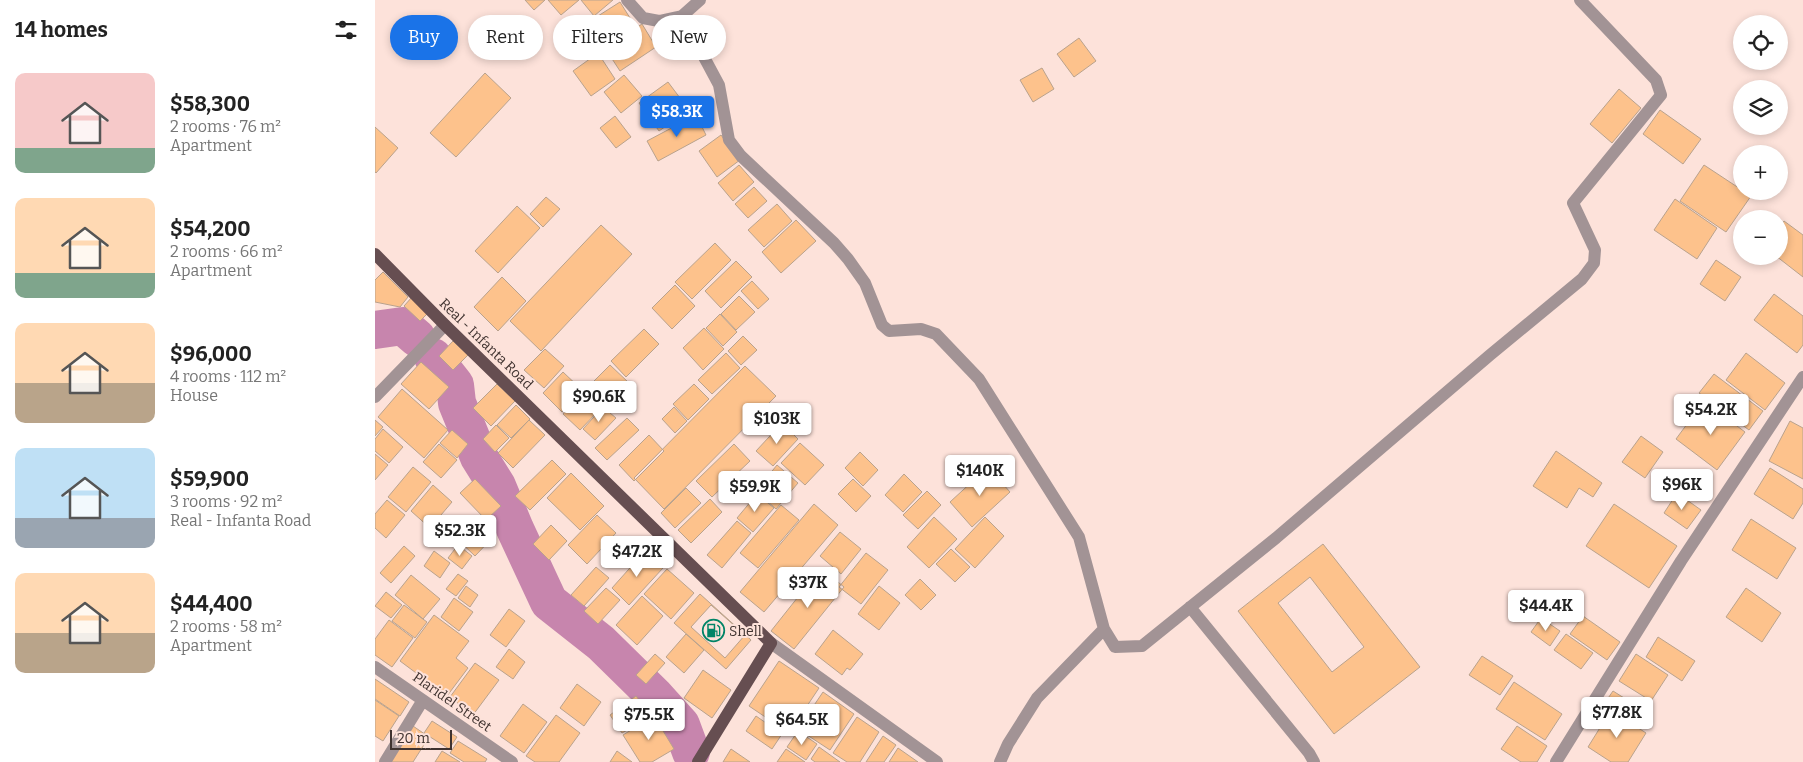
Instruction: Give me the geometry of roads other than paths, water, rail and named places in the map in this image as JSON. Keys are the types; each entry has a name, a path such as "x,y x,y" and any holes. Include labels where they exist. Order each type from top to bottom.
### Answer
{"main road":[{"name":"Real - Infanta Road","path":"375,254 445,325 771,643"},
{"path":"698,762 771,643"}],"street":[{"path":"627,0 643,18 652,20"},
{"path":"683,15 700,0"},
{"path":"706,60 719,85 729,140 741,156 834,243 848,259 865,284 882,325 889,331 921,329 936,334 979,379 1079,537 1104,629 1115,647 1142,646 1276,538 1582,279 1595,263 1595,250 1573,203 1661,95 1656,80 1580,0"},
{"path":"375,397 445,325"},
{"path":"1556,762 1681,560 1803,377"},
{"path":"1190,607 1309,753 1314,762"},
{"path":"1000,762 1008,744 1037,698 1104,629"},
{"path":"771,643 937,762"},
{"name":"Plaridel Street","path":"375,667 512,762"},
{"path":"385,762 423,700"}],"waterway":[{"path":"375,330 403,326 417,338"},
{"path":"433,357 455,385 457,403 479,457 497,486 549,602 601,643 654,695 681,725 691,752"}],"place":[{"name":"Shell","path":"713,631"}]}
